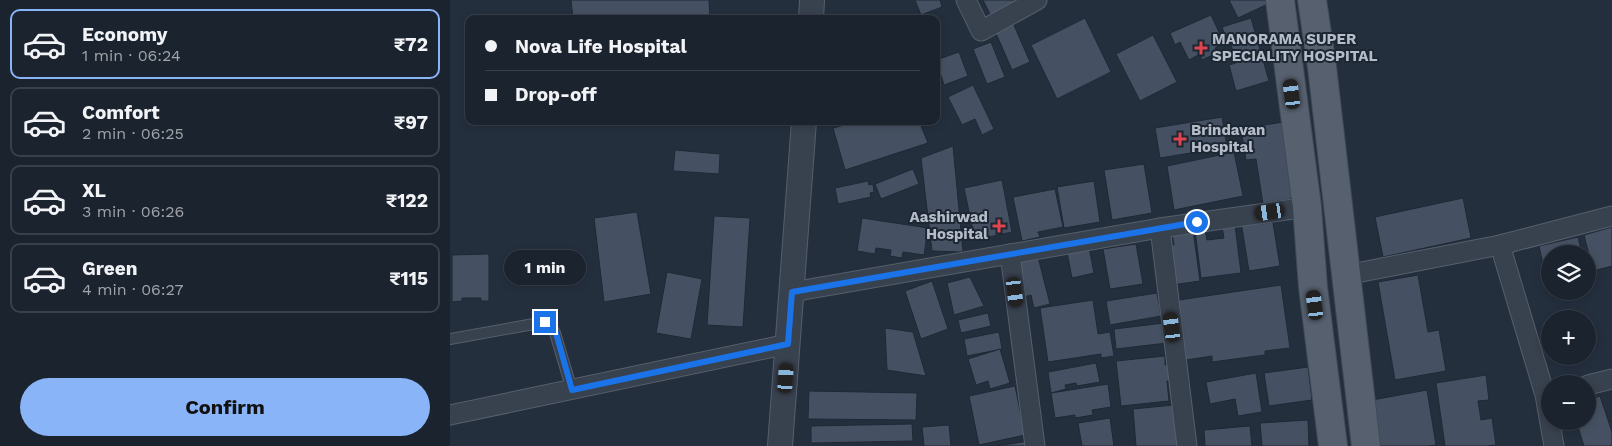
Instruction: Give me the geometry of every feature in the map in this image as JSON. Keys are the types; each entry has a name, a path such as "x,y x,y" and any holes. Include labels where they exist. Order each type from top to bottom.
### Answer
{"main road":[{"path":"1280,0 1307,207 1313,287 1333,446"},
{"path":"1312,0 1322,68 1366,446"}],"street":[{"path":"811,15 812,0"},
{"path":"966,0 981,31 1037,0"},
{"path":"780,446 804,125"},
{"path":"792,292 1160,228 1307,207"},
{"path":"1346,276 1500,245 1612,216"},
{"path":"1160,228 1187,446"},
{"path":"1500,245 1542,375"},
{"path":"1010,254 1034,446"},
{"path":"450,415 788,344"},
{"path":"1596,383 1612,379"},
{"path":"1552,430 1554,446"}],"lane":[{"path":"450,339 545,322 556,333 572,390"}],"building":[{"path":"571,0 709,0 710,15 573,15"},
{"path":"915,0 940,0 942,7 921,15"},
{"path":"983,0 1023,0 991,16"},
{"path":"1229,0 1270,0 1270,3 1238,18"},
{"path":"1211,15 1224,43 1215,48 1217,53 1202,60 1200,54 1189,60 1180,42 1175,45 1170,33"},
{"path":"1085,18 1111,72 1057,99 1031,45"},
{"path":"1251,18 1269,81 1236,91 1229,65 1236,63 1229,37 1226,38 1222,27"},
{"path":"1013,23 1030,62 1012,70 995,31"},
{"path":"1153,35 1177,82 1140,101 1116,54"},
{"path":"991,42 1005,77 987,84 973,49"},
{"path":"959,52 968,76 944,85 940,72 940,59"},
{"path":"973,85 994,129 982,135 975,119 962,125 948,97"},
{"path":"1222,117 1227,147 1160,158 1155,128"},
{"path":"1283,122 1296,198 1263,204 1256,159 1246,160 1241,129"},
{"path":"845,125 921,125 928,143 845,170 833,128"},
{"path":"953,146 963,252 932,251 921,158"},
{"path":"675,150 720,154 719,174 673,171"},
{"path":"1234,152 1243,196 1174,210 1167,166"},
{"path":"1144,164 1152,213 1112,220 1104,170"},
{"path":"913,169 919,184 881,199 875,184"},
{"path":"1002,180 1012,232 975,240 964,188"},
{"path":"868,181 869,185 873,184 874,192 870,193 871,197 838,204 835,188"},
{"path":"1094,181 1100,222 1064,228 1057,187"},
{"path":"1055,189 1063,227 1038,232 1040,237 1022,241 1013,197"},
{"path":"1463,198 1471,238 1383,257 1375,217"},
{"path":"637,212 651,294 604,302 594,218"},
{"path":"714,216 750,218 743,327 707,325"},
{"path":"1272,217 1280,266 1249,271 1241,222"},
{"path":"862,218 928,228 924,255 903,252 902,258 890,256 891,250 876,248 875,254 857,251"},
{"path":"1235,225 1241,273 1201,278 1195,230 1205,229 1207,240 1224,238 1222,227"},
{"path":"1612,227 1612,266 1596,270 1596,245 1586,245 1584,235"},
{"path":"1193,230 1200,281 1172,285 1171,245 1174,245 1172,233"},
{"path":"1578,237 1580,245 1543,245"},
{"path":"1136,244 1143,284 1110,289 1103,249"},
{"path":"1089,247 1094,273 1072,278 1067,252"},
{"path":"489,254 489,301 481,301 481,298 462,298 462,301 452,302 452,255"},
{"path":"1038,257 1050,304 1034,308 1031,295 1024,297 1016,262"},
{"path":"667,272 702,279 691,339 656,333"},
{"path":"1418,275 1428,332 1439,330 1446,371 1395,380 1378,282"},
{"path":"970,277 984,306 954,315 947,283"},
{"path":"932,281 948,329 921,339 905,291"},
{"path":"1281,285 1290,348 1265,351 1265,355 1212,362 1212,356 1180,361 1172,301"},
{"path":"1157,293 1161,316 1110,325 1106,301"},
{"path":"1093,300 1098,334 1110,332 1114,356 1101,358 1101,354 1048,362 1040,308"},
{"path":"988,313 991,326 961,333 958,320"},
{"path":"1164,323 1167,343 1116,349 1114,329"},
{"path":"885,328 913,332 926,376 887,370"},
{"path":"999,332 1002,349 967,356 964,339"},
{"path":"1000,349 1010,383 990,389 988,381 976,385 968,359"},
{"path":"1165,356 1165,365 1172,364 1174,380 1167,381 1169,401 1121,406 1116,361"},
{"path":"1096,363 1100,382 1077,386 1076,383 1065,385 1066,389 1051,393 1048,372"},
{"path":"1308,367 1312,400 1269,406 1264,373"},
{"path":"1256,373 1262,412 1238,416 1235,399 1210,404 1206,382"},
{"path":"1486,375 1489,400 1478,401 1481,420 1492,418 1496,445 1445,446 1436,383"},
{"path":"1108,384 1111,407 1092,410 1093,415 1075,418 1075,415 1055,418 1051,393"},
{"path":"1015,386 1025,435 979,445 969,396"},
{"path":"1427,390 1436,445 1380,446 1372,400"},
{"path":"809,391 917,393 916,420 808,419"},
{"path":"1600,396 1612,432 1612,446 1584,446 1579,430 1596,430 1596,397"},
{"path":"1174,405 1178,446 1136,446 1133,409"},
{"path":"1110,418 1114,446 1082,446 1078,423"},
{"path":"1308,420 1309,446 1262,446 1260,423"},
{"path":"912,424 913,441 811,443 811,426"},
{"path":"949,425 951,446 924,446 922,427"},
{"path":"1250,426 1252,446 1205,446 1204,430"},
{"path":"1029,441 1030,446 996,446"}],"place":[{"name":"MANORAMA SUPER SPECIALITY HOSPITAL","path":"1201,48"},
{"name":"Brindavan Hospital","path":"1180,139"},
{"name":"Aashirwad Hospital","path":"999,226"}],"route":[{"path":"545,322 556,333 572,390 788,344 792,292 1197,222"}]}
